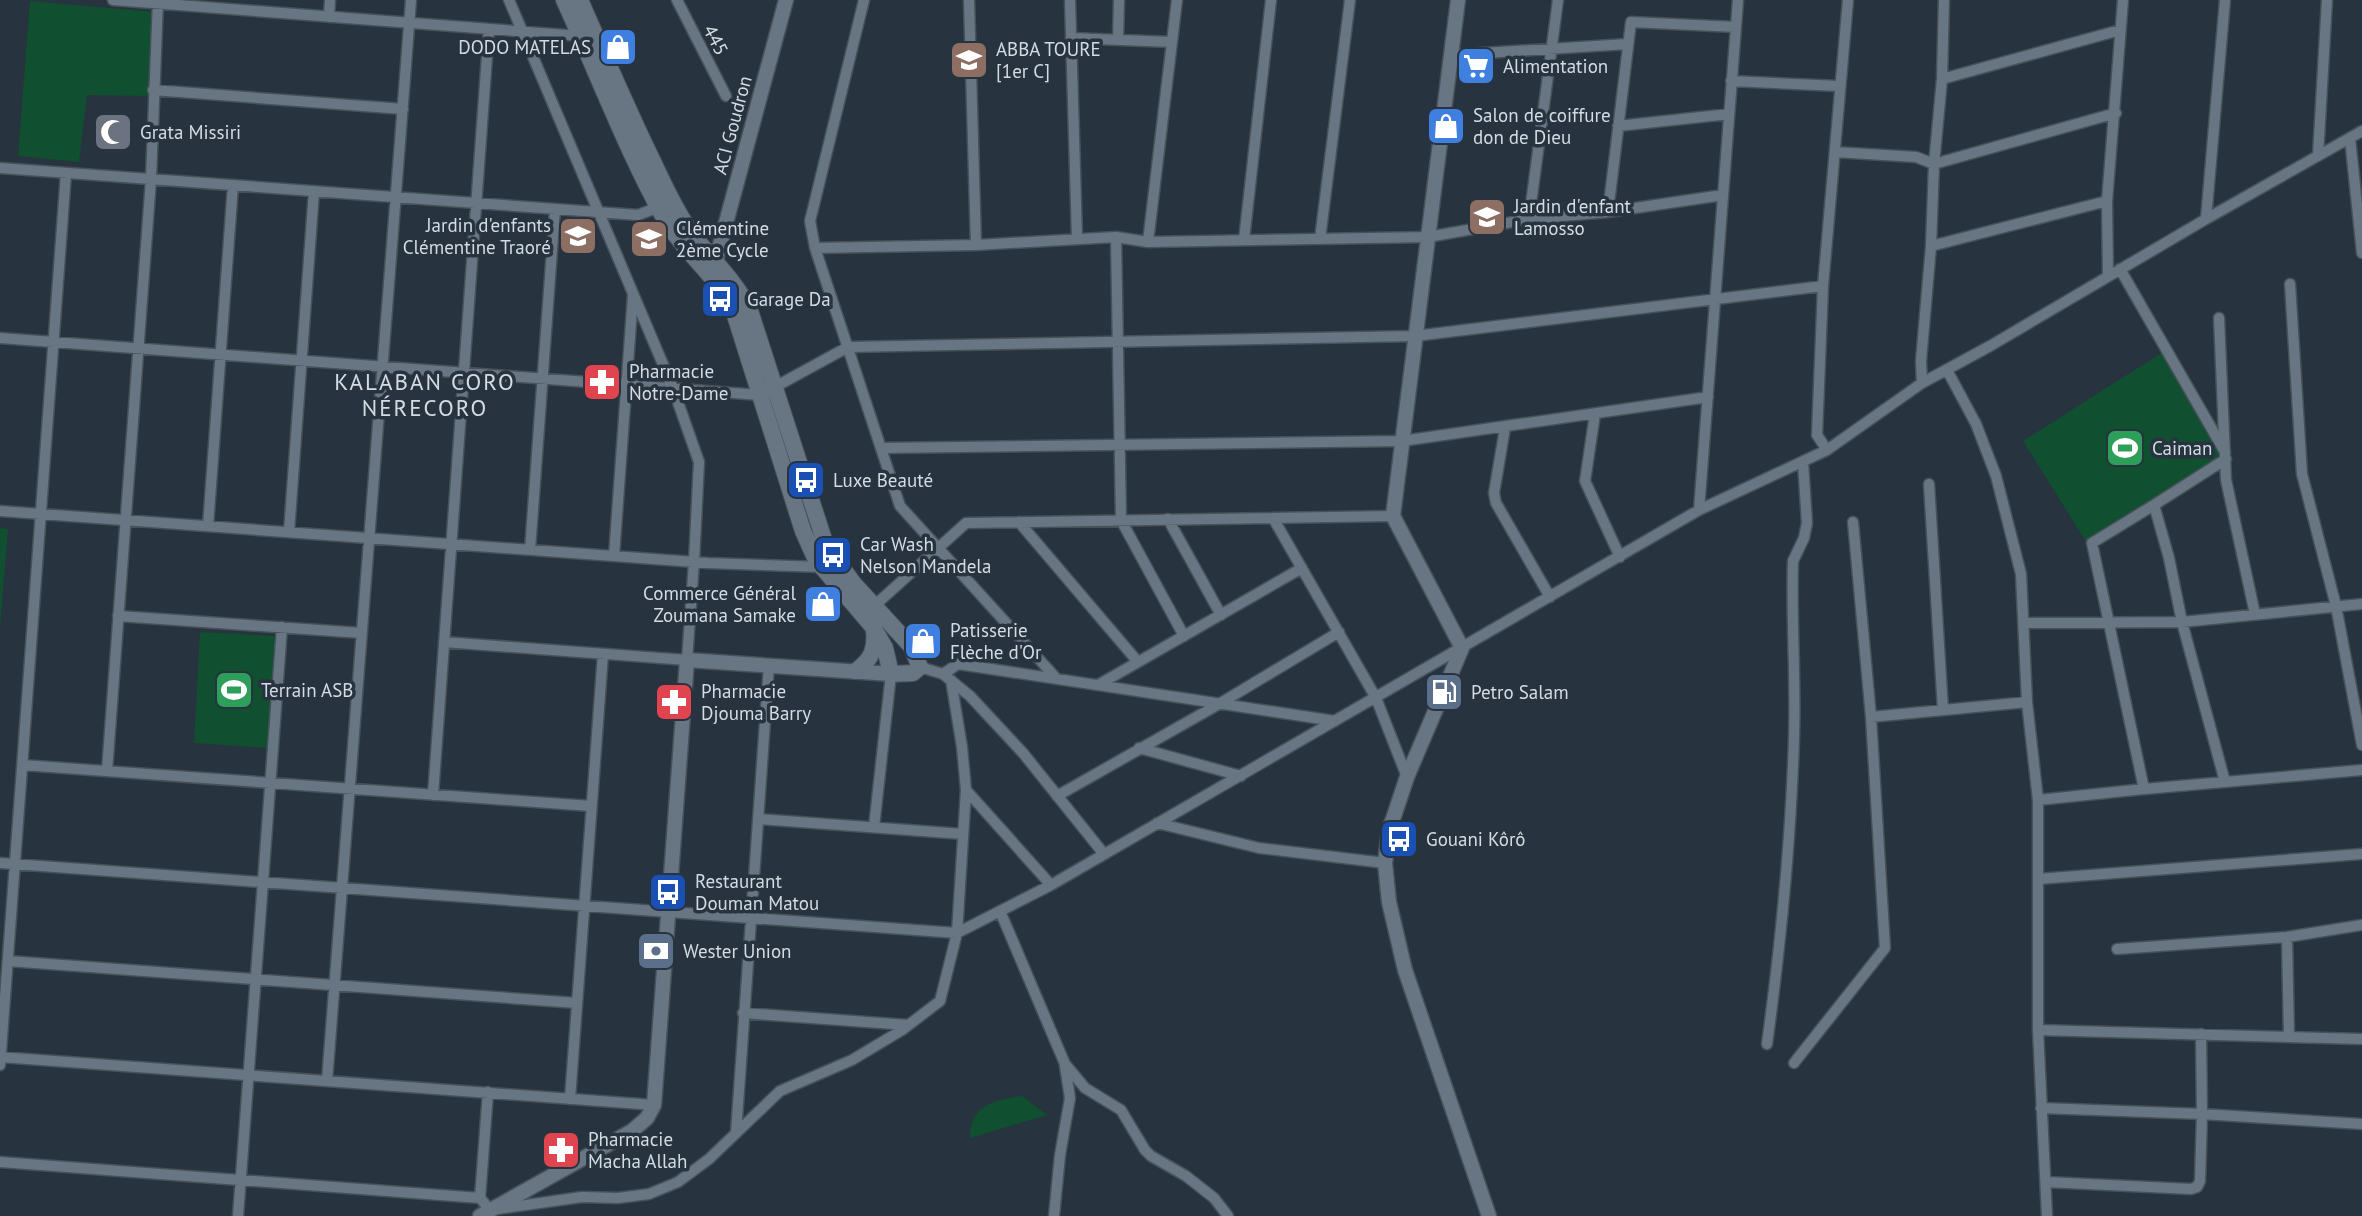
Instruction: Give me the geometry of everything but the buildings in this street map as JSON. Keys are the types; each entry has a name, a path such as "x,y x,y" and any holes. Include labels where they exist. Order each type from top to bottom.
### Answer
{"main road":[{"path":"564,0 659,207 680,244 712,267 744,297 826,546 840,568 873,607 911,646 920,667 913,673 891,674 885,648 873,627 816,560 803,531 734,312 712,267 676,209 611,73 580,0"},
{"path":"856,671 872,655 876,646 873,627"}],"street":[{"path":"113,0 251,5 329,17 580,36"},
{"path":"329,17 330,0"},
{"path":"327,1081 411,0"},
{"path":"485,1213 632,1131 647,1118 654,1105 699,462 673,388 509,0"},
{"name":"445","path":"677,0 726,96"},
{"name":"ACI Goudron","path":"712,267 786,0"},
{"path":"864,0 810,221 815,248 900,506 1057,679"},
{"path":"969,0 976,245"},
{"path":"1070,0 1077,238"},
{"path":"1118,40 1119,0"},
{"path":"1147,242 1177,0"},
{"path":"1244,240 1271,0"},
{"path":"1320,239 1350,0"},
{"path":"1458,0 1393,516 1462,648"},
{"path":"1529,219 1558,0"},
{"path":"1699,510 1738,0"},
{"path":"1827,450 1817,435 1823,286 1848,0"},
{"path":"2108,276 2108,201 2123,0"},
{"path":"2206,219 2225,0"},
{"path":"2318,156 2328,0"},
{"path":"1922,383 1946,1"},
{"path":"107,771 151,179 158,2"},
{"path":"1608,212 1631,22 1736,27"},
{"path":"433,795 489,29"},
{"path":"1942,79 2120,30"},
{"path":"1071,38 1172,42"},
{"path":"1452,55 1629,44"},
{"path":"1731,81 1839,86"},
{"path":"153,90 403,109"},
{"path":"1835,152 1916,157 1934,164 2116,113"},
{"path":"1618,126 1729,114"},
{"path":"0,863 957,933 1051,885 1699,510 1827,450 1922,383 2362,131"},
{"path":"2350,138 2362,253"},
{"path":"0,168 638,215 659,207"},
{"path":"0,1065 66,173"},
{"path":"208,526 233,185"},
{"path":"289,532 314,191"},
{"path":"815,248 976,245 1116,237 1147,242 1428,237 1529,219 1608,212 1723,195"},
{"path":"1931,246 2108,201"},
{"path":"530,550 555,209"},
{"path":"1116,237 1121,520 1184,636"},
{"path":"2120,269 2226,457"},
{"path":"2290,284 2302,474 2336,606 2362,745"},
{"path":"0,338 760,395 848,347 1415,336 1823,286"},
{"path":"614,556 633,292"},
{"path":"2219,318 2228,489 2255,614"},
{"path":"1947,370 1976,424 1996,476 2021,574 2027,702 2038,800 2038,1030 2047,1216"},
{"path":"881,448 1402,441 1708,397"},
{"path":"1595,414 1585,481 1619,557"},
{"path":"1505,428 1494,493 1496,503 1550,597"},
{"path":"2144,789 2092,543 2226,457"},
{"path":"1767,1044 1782,934 1789,826 1794,734 1793,561 1804,538 1807,523 1802,462"},
{"path":"1929,484 1943,710"},
{"path":"2154,505 2225,782"},
{"path":"0,511 694,562 821,567"},
{"path":"873,607 966,523 1393,516"},
{"path":"1273,518 1377,698 1407,777"},
{"path":"1168,519 1221,615"},
{"path":"1019,522 1138,662"},
{"path":"1794,1063 1885,948 1871,717 1853,522"},
{"path":"1098,685 1302,568"},
{"path":"2025,623 2182,622 2362,604"},
{"path":"118,617 362,633"},
{"path":"238,1216 282,627"},
{"path":"1057,796 1339,632"},
{"path":"444,642 891,674 874,827"},
{"path":"1462,648 1407,777 1389,831 1385,863 1389,902 1405,970 1489,1216"},
{"path":"570,1098 603,654"},
{"path":"736,1133 769,664"},
{"path":"947,677 958,664 1335,721"},
{"path":"920,667 947,677 970,696 1023,753 1104,854"},
{"path":"485,1213 582,1197 618,1198 649,1194 678,1182 709,1158 780,1091 852,1060 908,1025 940,1000 957,933 966,790 962,747 947,677"},
{"path":"1871,717 2027,702"},
{"path":"1139,748 1241,776"},
{"path":"22,765 591,806"},
{"path":"2038,800 2362,770"},
{"path":"966,790 1051,885"},
{"path":"758,819 963,834"},
{"path":"1157,823 1259,848 1385,863"},
{"path":"2038,879 2362,854"},
{"path":"1000,911 1065,1065 1070,1098 1060,1155 1055,1216"},
{"path":"2116,949 2287,937 2362,925"},
{"path":"2287,937 2288,1037"},
{"path":"8,961 577,1003"},
{"path":"743,1013 908,1025"},
{"path":"2038,1030 2362,1039"},
{"path":"2046,1182 2191,1189 2197,1186 2200,1181 2202,1114 2201,1034"},
{"path":"0,1056 654,1105"},
{"path":"1065,1065 1085,1088 1121,1110 1151,1156 1186,1176 1213,1198 1228,1216"},
{"path":"485,1213 480,1198 488,1092"},
{"path":"2041,1108 2362,1124"},
{"path":"0,1162 480,1198"}],"green space":[{"path":"30,1 155,12 150,96 87,95 79,162 18,156"},
{"name":"Caiman","path":"2163,352 2226,453 2087,543 2023,441"},
{"path":"0,528 8,529 0,628"},
{"name":"Terrain ASB","path":"200,632 275,636 268,748 194,743"},
{"path":"1022,1096 1047,1115 970,1138 974,1118 979,1111 994,1102"}],"place":[{"name":"DODO MATELAS","path":"618,47"},
{"name":"ABBA TOURE [1er C]","path":"969,60"},
{"name":"Alimentation","path":"1476,66"},
{"name":"Salon de coiffure don de Dieu","path":"1446,126"},
{"name":"Grata Missiri","path":"113,132"},
{"name":"Jardin d'enfant Lamosso","path":"1487,217"},
{"name":"Jardin d'enfants Clémentine Traoré","path":"578,236"},
{"name":"Clémentine 2ème Cycle","path":"649,239"},
{"name":"Garage Da","path":"720,299"},
{"name":"Pharmacie Notre-Dame","path":"602,382"},
{"name":"Caiman","path":"2125,448"},
{"name":"Luxe Beauté","path":"806,480"},
{"name":"Car Wash Nelson Mandela","path":"833,555"},
{"name":"Commerce Général Zoumana Samake","path":"823,604"},
{"name":"Patisserie Flèche d'Or","path":"923,641"},
{"name":"Terrain ASB","path":"234,690"},
{"name":"Petro Salam","path":"1444,692"},
{"name":"Pharmacie Djouma Barry","path":"674,702"},
{"name":"Gouani Kôrô","path":"1399,839"},
{"name":"Restaurant Douman Matou","path":"668,892"},
{"name":"Wester Union","path":"656,951"},
{"name":"Pharmacie Macha Allah","path":"561,1150"}],"district":[{"name":"KALABAN CORO NÉRECORO","path":"425,395"}]}
